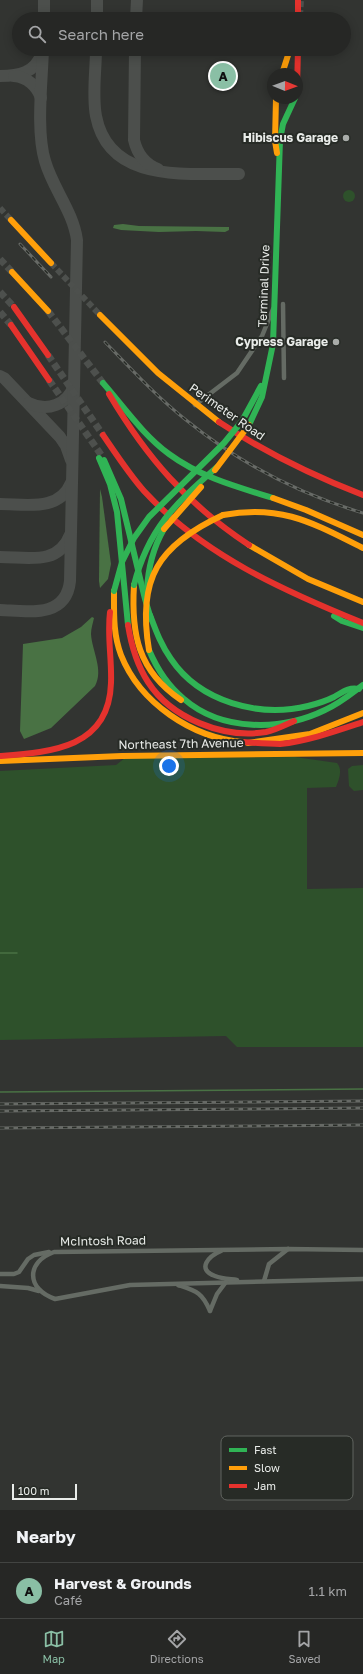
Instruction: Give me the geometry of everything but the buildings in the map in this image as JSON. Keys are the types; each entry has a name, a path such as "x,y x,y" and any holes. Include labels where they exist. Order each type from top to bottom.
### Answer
{"main road":[{"path":"298,0 298,12"},
{"path":"284,68 288,56"},
{"path":"298,56 298,68"},
{"path":"276,104 275,141 279,162"},
{"path":"279,162 282,127 292,104"},
{"name":"Terminal Drive","path":"217,468 248,426 262,397 273,344 279,162"},
{"path":"11,220 51,263"},
{"path":"12,272 48,311"},
{"path":"14,307 48,355"},
{"name":"Perimeter Road","path":"100,315 152,368 195,405 228,429 271,455 325,481 363,495"},
{"path":"11,326 49,380"},
{"path":"0,756 55,750 70,746 88,735 100,722 106,711 111,694 109,629 114,591 124,555 133,537 146,518 224,444 242,421 257,395 266,373"},
{"path":"363,536 302,508 224,483 190,467 170,455 146,434 103,383 155,462 206,514 245,542 287,567 316,582 363,602"},
{"path":"102,435 145,491 192,535 246,570 314,603 363,623"},
{"path":"101,457 118,487 126,510 151,620 167,653 179,669 195,684 210,694 235,705 264,711 288,710 320,703 347,689 361,687 331,708 264,732 235,731 215,728 200,723 165,702 152,688 138,665 130,641 117,513 101,457"},
{"path":"151,620 147,595 148,569 153,550 164,529 217,468"},
{"path":"217,468 175,506 158,526 141,558 134,585 133,622 136,639 141,653 151,672 162,686 173,696 210,715 230,722 262,724 294,721"},
{"path":"190,704 167,682 158,669 149,650 145,627 145,603 150,582 158,566 169,550 180,538 200,525 223,515 252,510 283,514 313,524 363,548"},
{"path":"113,599 114,630 121,653 135,680 150,699 167,714 191,728 220,739 269,744 290,742 320,735 363,722"},
{"path":"314,603 342,621 363,628"},
{"path":"248,743 310,734 363,713"},
{"name":"Northeast 7th Avenue","path":"0,762 122,756 363,753"}],"street":[{"path":"195,405 228,381 245,363 267,326 275,304"},
{"path":"283,304 284,378"},
{"path":"264,1281 269,1264 288,1249"},
{"name":"McIntosh Road","path":"39,1291 35,1285 34,1268 37,1261 54,1252 288,1249 363,1250"},
{"path":"225,1250 207,1259 206,1266 209,1273 219,1278 251,1282"},
{"path":"0,1274 14,1274 19,1272 28,1258 34,1255 54,1252"},
{"path":"0,1286 28,1288 39,1291 46,1296 55,1299 130,1285 363,1279"},
{"path":"174,1284 192,1290 201,1295 210,1311 220,1289 226,1282"}],"shaded area":[{"path":"347,190 351,190 355,196 351,202 347,202 343,198 343,194"},
{"path":"123,224 139,226 229,227 229,230 225,232 159,232 121,230 113,228 114,225"},
{"path":"100,489 111,564 108,579 100,588 99,581"},
{"path":"92,617 94,618 91,634 98,667 95,686 51,728 24,739 20,731 23,644 62,638 81,627"},
{"path":"295,757 337,763 340,769 340,775 336,787 307,788 307,889 363,888 363,1047 237,1047 226,1036 0,1040 0,771 116,765 125,758"},
{"path":"363,765 363,790 354,791 349,786 348,769 352,766"}],"waterway":[{"path":"0,953 17,953"},
{"path":"0,1092 363,1089"}],"taxiway":[{"path":"44,0 44,12"},
{"path":"97,0 97,12"},
{"path":"136,12 137,0"},
{"path":"0,76 26,72 35,65 41,56"},
{"path":"0,610 33,611 53,607 61,602 67,593 70,581 77,240 75,229 53,181 42,149 40,106 43,56"},
{"path":"96,56 94,91 96,116 104,138 117,154 133,164 153,170 174,173 239,174"},
{"path":"135,56 134,140 142,158 158,169"},
{"path":"14,76 23,78 31,83 41,98"},
{"path":"0,376 4,378 60,437 66,446 71,460"},
{"path":"29,403 43,407 56,405 67,398 74,385"},
{"path":"0,504 31,505 50,502 58,499 66,492 71,483"},
{"path":"0,557 41,558 50,556 58,552 65,545 70,535"}],"tunnel":[{"path":"300,12 301,0"},
{"path":"0,208 11,220"},
{"path":"0,259 12,272"},
{"path":"51,263 100,315"},
{"path":"0,292 14,307"},
{"path":"48,311 103,383"},
{"path":"0,312 11,325"},
{"path":"48,355 103,435"},
{"path":"49,380 102,456"}],"railway":[{"path":"20,244 51,277"},
{"path":"105,342 165,402 186,420 227,450 248,463 293,486 363,513"},
{"path":"0,1104 363,1101"},
{"path":"0,1111 363,1108"},
{"path":"0,1128 363,1125"}],"traffic: fast":[{"path":"249,425 262,397 273,344 280,140 283,124 292,104"},
{"path":"103,383 142,430 169,454 206,475 273,498"},
{"path":"242,421 261,386"},
{"path":"114,591 122,562 134,538 149,517 224,443 242,421"},
{"path":"99,458 110,484 117,512 128,625"},
{"path":"104,460 121,499 151,619"},
{"path":"134,585 140,565 155,533 188,493 217,467"},
{"path":"147,590 152,558 164,529"},
{"path":"150,615 164,648 183,674 214,696 232,703 251,708 270,710 289,709 321,702 349,689 359,689"},
{"path":"334,616 342,621 363,628"},
{"path":"149,650 164,677 173,689 184,699 199,710 216,718 234,723 253,725 272,724 290,722 308,717 335,705 363,685"}],"traffic: slow":[{"path":"284,68 288,56"},
{"path":"276,104 275,141 277,153"},
{"path":"11,220 51,263"},
{"path":"12,272 48,311"},
{"path":"100,315 158,373 219,422"},
{"path":"215,470 249,425"},
{"path":"164,529 201,487"},
{"path":"273,498 306,510 363,535"},
{"path":"223,515 244,512 280,514 312,524 363,548"},
{"path":"149,650 146,625 146,603 150,584 157,567 168,552 182,539 223,515"},
{"path":"249,545 308,579 363,602"},
{"path":"134,585 134,620 140,650 146,664 155,677 181,700"},
{"path":"114,591 114,623 118,647 130,672 141,688 155,703 170,715 187,725 224,739 243,742"},
{"path":"248,743 310,734 363,713"},
{"path":"0,761 122,756 363,753"}],"traffic: jam":[{"path":"298,0 298,12"},
{"path":"298,56 298,68"},
{"path":"14,307 48,355"},
{"path":"11,325 49,380"},
{"path":"109,394 138,439 170,478 206,513 249,545"},
{"path":"219,422 254,444 289,463 325,480 363,495"},
{"path":"103,435 144,491 167,514 192,534 246,569 304,598 363,623"},
{"path":"0,756 39,752 57,748 74,742 89,734 100,721 108,705 111,683 109,630 110,612"},
{"path":"128,625 135,654 148,682 158,695 170,706 184,715 216,729 250,733 266,732 294,721"},
{"path":"243,742 275,744 290,743 363,722"}],"place":[{"name":"Harvest & Grounds","path":"223,76"},
{"name":"Hibiscus Garage","path":"346,138"},
{"name":"Cypress Garage","path":"336,342"}]}
